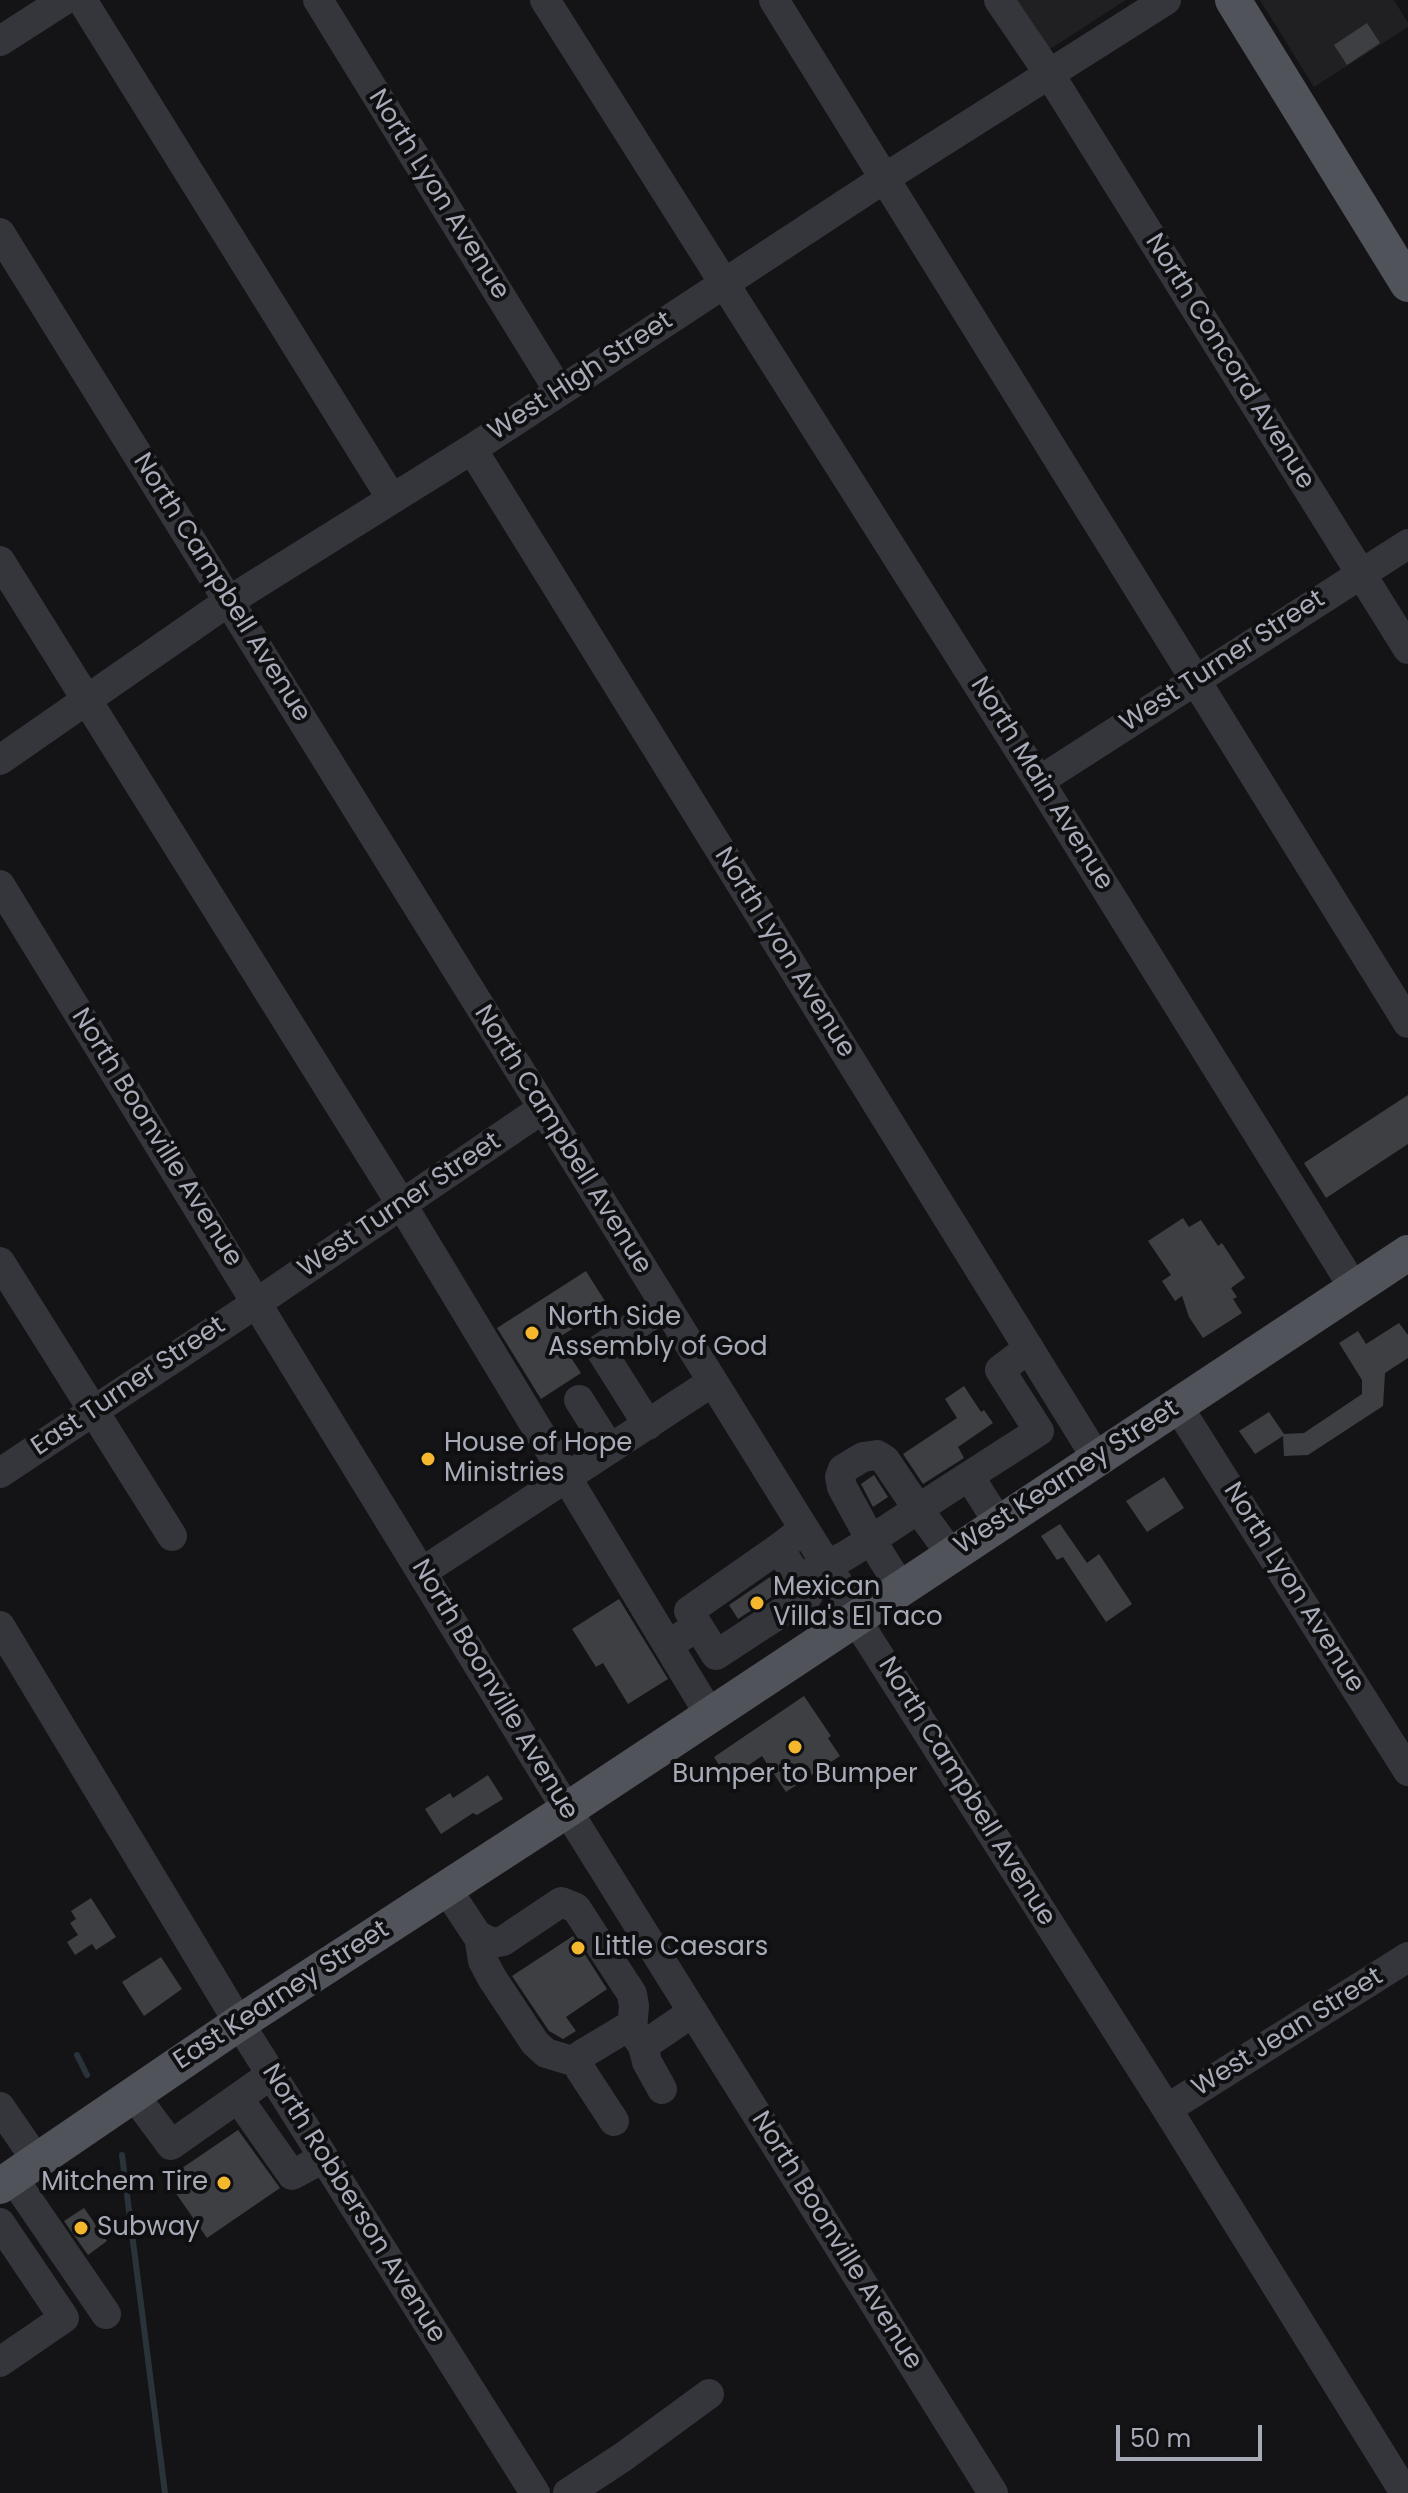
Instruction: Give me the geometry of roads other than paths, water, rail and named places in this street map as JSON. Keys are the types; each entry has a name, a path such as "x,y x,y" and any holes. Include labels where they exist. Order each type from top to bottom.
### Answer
{"main road":[{"path":"1233,0 1408,284"},
{"name":"West Kearney Street","path":"567,1810 1408,1253"},
{"name":"East Kearney Street","path":"17,2175 239,2023 567,1810"}],"street":[{"path":"0,41 64,0"},
{"path":"82,0 392,499"},
{"name":"North Lyon Avenue","path":"318,0 559,391"},
{"name":"North Main Avenue","path":"545,0 1039,781 1354,1288"},
{"path":"774,0 1408,1023"},
{"name":"North Concord Avenue","path":"999,0 1050,75 1408,649"},
{"name":"West High Street","path":"0,760 229,601 472,449 885,178 1166,0"},
{"name":"North Campbell Avenue","path":"0,233 804,1529 855,1618 1167,2109 1405,2493"},
{"name":"North Lyon Avenue","path":"472,449 1096,1457"},
{"name":"West Turner Street","path":"1039,781 1408,544"},
{"path":"0,561 402,1205 710,1715"},
{"name":"North Boonville Avenue","path":"0,885 567,1810 993,2493"},
{"name":"West Turner Street","path":"258,1302 542,1109"},
{"path":"0,1262 172,1536"},
{"name":"East Turner Street","path":"0,1473 258,1302"},
{"path":"648,1425 600,1349 665,1306"},
{"path":"804,1529 689,1611 716,1655 764,1624 826,1565 871,1540 1039,1431 1000,1370 1029,1348"},
{"path":"422,1572 712,1382"},
{"path":"579,1400 610,1449"},
{"name":"North Lyon Avenue","path":"1177,1405 1408,1771"},
{"path":"901,1588 842,1487 840,1477 843,1469 863,1457 877,1455 885,1460 951,1554"},
{"path":"969,1476 998,1522"},
{"path":"779,1548 820,1641"},
{"path":"764,1624 789,1662"},
{"name":"North Robberson Avenue","path":"0,1626 239,2023 535,2493"},
{"path":"668,1645 698,1626"},
{"path":"446,1888 479,1936 483,1961 492,1978 535,2043 546,2053 579,2063"},
{"path":"479,1936 492,1943 503,1941 561,1902 576,1908 632,1994 637,2038 662,2089"},
{"name":"West Jean Street","path":"1167,2109 1408,1957"},
{"path":"637,2038 693,2012"},
{"path":"614,2121 580,2069 581,2055 626,2028 637,2038"},
{"path":"134,2095 171,2145 272,2074"},
{"path":"238,2098 292,2175 324,2158"},
{"path":"0,2107 17,2175 106,2314"},
{"path":"0,2223 64,2318 0,2362"},
{"path":"568,2493 709,2394"}],"waterway":[{"path":"77,2055 87,2075"},
{"path":"122,2155 165,2493"}],"place":[{"name":"North Side Assembly of God","path":"532,1333"},
{"name":"House of Hope Ministries","path":"428,1459"},
{"name":"Mexican Villa's El Taco","path":"757,1603"},
{"name":"Bumper to Bumper","path":"795,1747"},
{"name":"Little Caesars","path":"578,1948"},
{"name":"Mitchem Tire","path":"224,2183"},
{"name":"Subway","path":"81,2228"}]}
